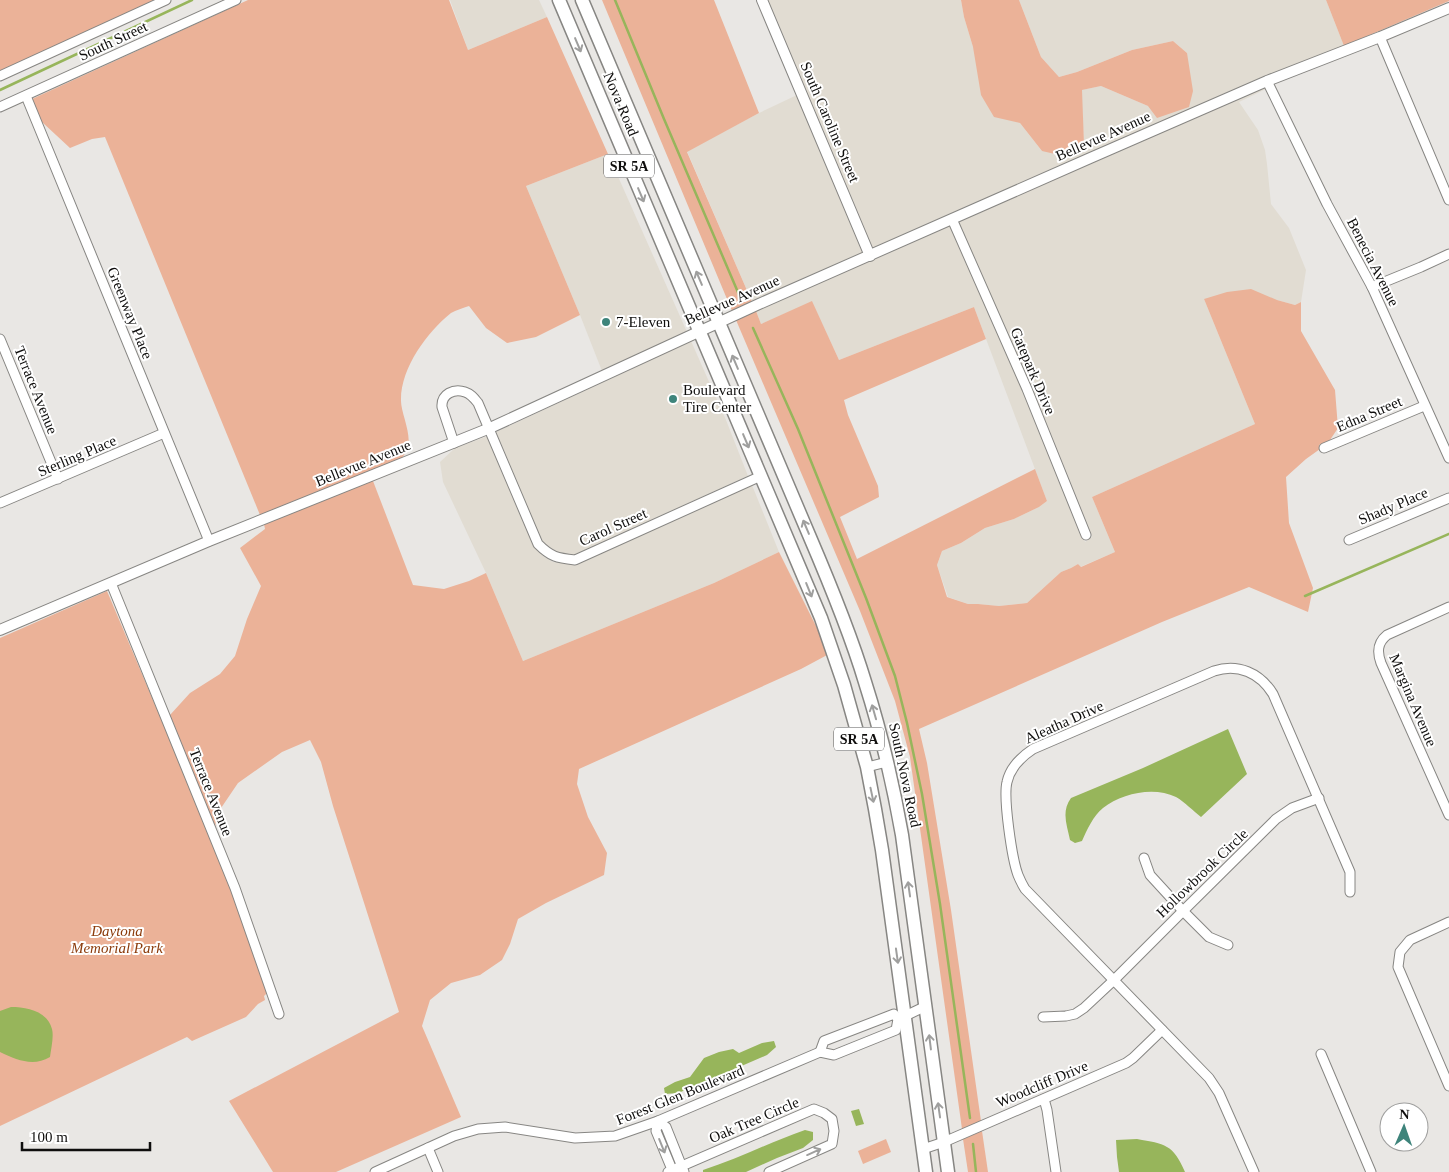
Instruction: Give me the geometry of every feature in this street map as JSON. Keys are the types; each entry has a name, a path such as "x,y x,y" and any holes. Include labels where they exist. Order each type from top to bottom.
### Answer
{"main road":[{"name":"Nova Road","path":"559,0 699,332"},
{"name":"Nova Road","path":"582,0 718,323"},
{"name":"South Nova Road","path":"718,323 810,535 840,611 865,682 887,762 902,835 948,1172"},
{"name":"SR 5A","path":"699,332 807,585 833,653 855,722 882,850 902,1017 926,1172"}],"street":[{"path":"0,76 166,0"},
{"name":"South Street","path":"0,107 236,0"},
{"name":"South Caroline Street","path":"762,0 870,256"},
{"name":"Bellevue Avenue","path":"0,630 209,541 490,428 759,304 1267,81 1449,8"},
{"path":"1380,37 1449,200"},
{"name":"Benecia Avenue","path":"1267,81 1328,204 1372,286 1424,406 1449,458"},
{"name":"Greenway Place","path":"26,96 209,541"},
{"name":"Gatepark Drive","path":"952,219 1026,389 1086,535"},
{"path":"1372,286 1449,254"},
{"name":"Terrace Avenue","path":"0,339 58,479"},
{"name":"Carol Street","path":"454,443 442,402 445,395 453,391 466,392 478,402 538,544 555,558 574,560 761,476"},
{"name":"Edna Street","path":"1324,448 1424,406"},
{"name":"Sterling Place","path":"0,503 164,433"},
{"name":"Shady Place","path":"1349,540 1449,498"},
{"name":"Terrace Avenue","path":"111,583 235,888 279,1014"},
{"name":"Margina Avenue","path":"1449,607 1386,634 1380,641 1378,650 1381,663 1449,815"},
{"name":"Aleatha Drive","path":"1254,1172 1219,1092 1197,1064 1029,894 1018,875 1014,856 1005,792 1008,777 1020,758 1033,749 1220,668 1244,670 1257,676 1268,686 1273,694 1350,872 1350,892"},
{"path":"866,767 887,762"},
{"name":"Hollowbrook Circle","path":"1043,1016 1066,1016 1075,1014 1084,1008 1280,816 1292,808 1319,798"},
{"path":"1144,858 1150,875 1183,911 1209,937 1228,945"},
{"path":"1449,922 1410,940 1400,952 1398,967 1449,1086"},
{"path":"902,1017 926,1006"},
{"name":"Forest Glen Boulevard","path":"375,1172 454,1136 478,1129 505,1127 575,1138 615,1136 658,1121 820,1052 834,1054 896,1030 902,1017 894,1014 824,1042 820,1052"},
{"name":"Woodcliff Drive","path":"923,1149 944,1142 1126,1063 1162,1030"},
{"path":"1321,1054 1371,1172"},
{"path":"1044,1099 1056,1172"},
{"name":"Oak Tree Circle","path":"658,1121 656,1130 671,1171 683,1169 814,1109 832,1119 834,1131 832,1144 769,1172"},
{"path":"658,1121 666,1127 683,1169"},
{"path":"428,1148 438,1172"}],"shaded area":[{"path":"450,0 539,0 547,17 468,50"},
{"path":"767,0 961,0 973,47 1020,123 1042,151 1084,144 1081,90 1101,86 1148,106 1187,53 1173,41 1132,50 1077,72 1059,77 1041,57 1019,0 1326,0 1344,46 1269,75 872,250"},
{"path":"1265,87 1266,89 1239,102 1258,130 1265,150 1271,204 1289,228 1306,270 1301,302 1295,305 1277,300 1204,299 1255,424 1092,497 1115,552 1080,567 1078,564 1061,572 1027,603 999,606 968,604 948,597 937,565 942,551 961,543 985,528 1014,519 1047,501 974,307 839,360 812,302 761,324 756,311 950,225 1023,391 1085,542 1092,537 958,221"},
{"path":"797,95 864,253 752,302 687,151"},
{"path":"608,154 687,332 602,371 526,186"},
{"path":"691,341 726,420 748,476 574,555 556,553 542,541 496,432"},
{"path":"488,436 534,546 543,556 553,562 576,564 752,485 779,552 714,583 523,661 486,573 443,482 440,462 455,448"},
{"path":"1228,729 1247,774 1201,817 1176,797 1158,792 1138,793 1119,798 1099,811 1082,841 1075,843 1070,840 1065,813 1071,798 1143,768"},
{"path":"11,1007 30,1009 46,1018 53,1032 50,1057 37,1062 31,1062 19,1060 0,1052 0,1011"},
{"path":"774,1041 776,1047 767,1055 678,1093 665,1094 664,1088 690,1077 704,1058 733,1049 739,1053 762,1043"},
{"path":"859,1109 864,1124 856,1126 851,1111"},
{"path":"805,1130 813,1132 813,1140 803,1148 746,1172 703,1172 703,1170"},
{"path":"1137,1139 1155,1142 1167,1147 1176,1156 1185,1172 1119,1172 1116,1140"}],"green space":[{"path":"0,0 166,0 0,76"},
{"path":"248,0 449,0 468,50 547,17 608,154 526,186 580,315 536,337 507,343 486,328 469,306 451,313 424,341 405,376 401,401 409,438 406,452 401,459 260,515 105,137 92,139 70,148 42,122 32,99"},
{"path":"602,0 714,0 759,113 687,152 752,302 732,311"},
{"path":"961,0 1019,0 1041,57 1059,77 1077,72 1132,50 1173,41 1187,53 1193,91 1189,107 1157,118 1148,106 1101,86 1082,90 1084,144 1068,157 1042,151 1020,123 994,117 981,95 973,47"},
{"path":"1326,0 1449,0 1449,1 1344,46"},
{"path":"1251,289 1295,305 1301,302 1301,331 1335,390 1338,428 1330,440 1319,445 1320,449 1286,477 1289,523 1313,588 1308,612 1249,587 1162,622 919,729 927,763 951,910 981,1121 962,1129 910,757 895,701 860,611 736,320 756,311 761,324 812,301 839,360 974,307 986,339 844,400 848,415 878,486 879,497 840,517 857,559 1035,469 1047,501 1014,519 985,528 961,543 942,551 937,565 947,597 968,604 999,606 1027,603 1061,572 1078,564 1081,567 1115,552 1092,497 1255,424 1204,299 1227,292"},
{"path":"374,480 413,585 444,589 486,573 523,661 714,583 779,552 829,654 801,669 579,769 577,784 588,817 607,853 604,875 518,919 510,944 502,960 480,975 451,983 430,1000 422,1026 461,1117 336,1172 273,1172 229,1101 399,1012 333,806 321,762 310,740 282,752 238,783 217,814 215,828 170,715 190,693 220,674 235,656 247,619 261,586 240,548 265,529 264,524"},
{"name":"Daytona Memorial Park","path":"107,591 162,719 231,890 267,993 264,996 265,1000 258,1004 246,1017 192,1041 187,1037 0,1126 0,638"},
{"path":"982,1131 988,1172 968,1172 963,1139"},
{"path":"886,1139 891,1152 863,1164 858,1151"}],"waterway":[{"path":"0,90 192,0"},
{"path":"615,0 740,297"},
{"path":"753,328 798,429 866,598 895,676 922,794 940,904 970,1118"},
{"path":"1305,596 1449,534"},
{"path":"973,1144 976,1172"}],"place":[{"name":"7-Eleven","path":"606,322"},
{"name":"Boulevard Tire Center","path":"673,399"}]}
